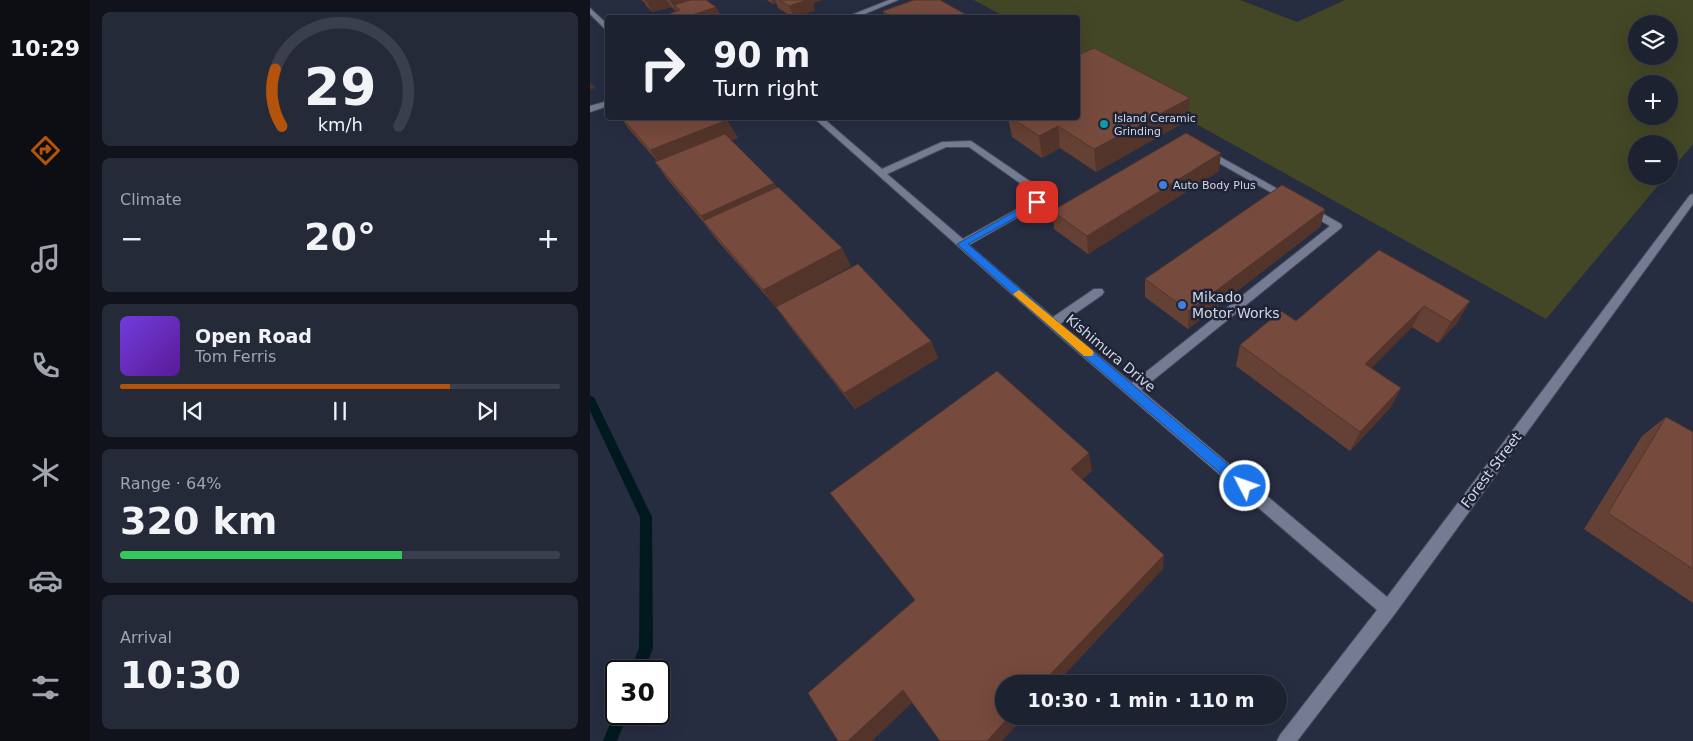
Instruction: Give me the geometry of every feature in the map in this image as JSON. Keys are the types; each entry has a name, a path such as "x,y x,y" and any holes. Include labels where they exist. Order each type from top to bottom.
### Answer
{"street":[{"path":"855,15 894,0"},
{"path":"590,10 605,27"},
{"path":"590,109 605,104"},
{"name":"Kishimura Drive","path":"820,120 1053,323 1388,610"},
{"path":"881,173 945,144 971,144 1031,186 1037,202 962,244"},
{"path":"1132,390 1337,226 1198,146"},
{"name":"Forest Street","path":"1286,741 1388,610 1693,197"},
{"path":"1053,323 1098,292"}],"green space":[{"path":"974,0 1240,0 1297,22 1345,0 1693,0 1693,144 1678,162 1678,135 1628,135 1628,185 1658,185 1546,319 1080,59 1080,15 1001,15"}],"building":[{"path":"691,0 706,0 716,7 692,15 667,15 680,10 674,5"},
{"path":"779,0 807,0 789,6"},
{"path":"914,0 940,0 967,15 889,15 883,11"},
{"path":"1094,48 1190,98 1094,149 1058,126 1039,136 1015,120 1080,120 1080,54"},
{"path":"624,120 727,120 650,150"},
{"path":"1186,133 1221,153 1087,236 1052,211"},
{"path":"725,134 774,183 701,216 655,162"},
{"path":"1282,185 1325,209 1189,311 1145,279"},
{"path":"778,187 842,248 763,290 703,221"},
{"path":"1379,250 1470,301 1451,322 1424,306 1365,364 1401,388 1360,432 1240,345 1281,311 1296,321"},
{"path":"858,264 931,341 844,393 776,307"},
{"path":"997,371 1089,453 1071,469 1164,555 1050,675 995,675 995,725 1002,725 987,741 940,741 903,690 848,741 838,741 808,693 915,600 830,493"},
{"path":"1666,417 1693,432 1693,569 1608,513"}],"waterway":[{"path":"590,400 646,517 646,648 641,660"},
{"path":"610,741 617,725"}],"slow traffic":[{"path":"1019,294 1088,353"}],"place":[{"name":"Island Ceramic Grinding","path":"1104,124"},
{"name":"Auto Body Plus","path":"1163,185"},
{"name":"Mikado Motor Works","path":"1182,305"}],"route":[{"path":"1037,202 962,244 1245,486"}]}
